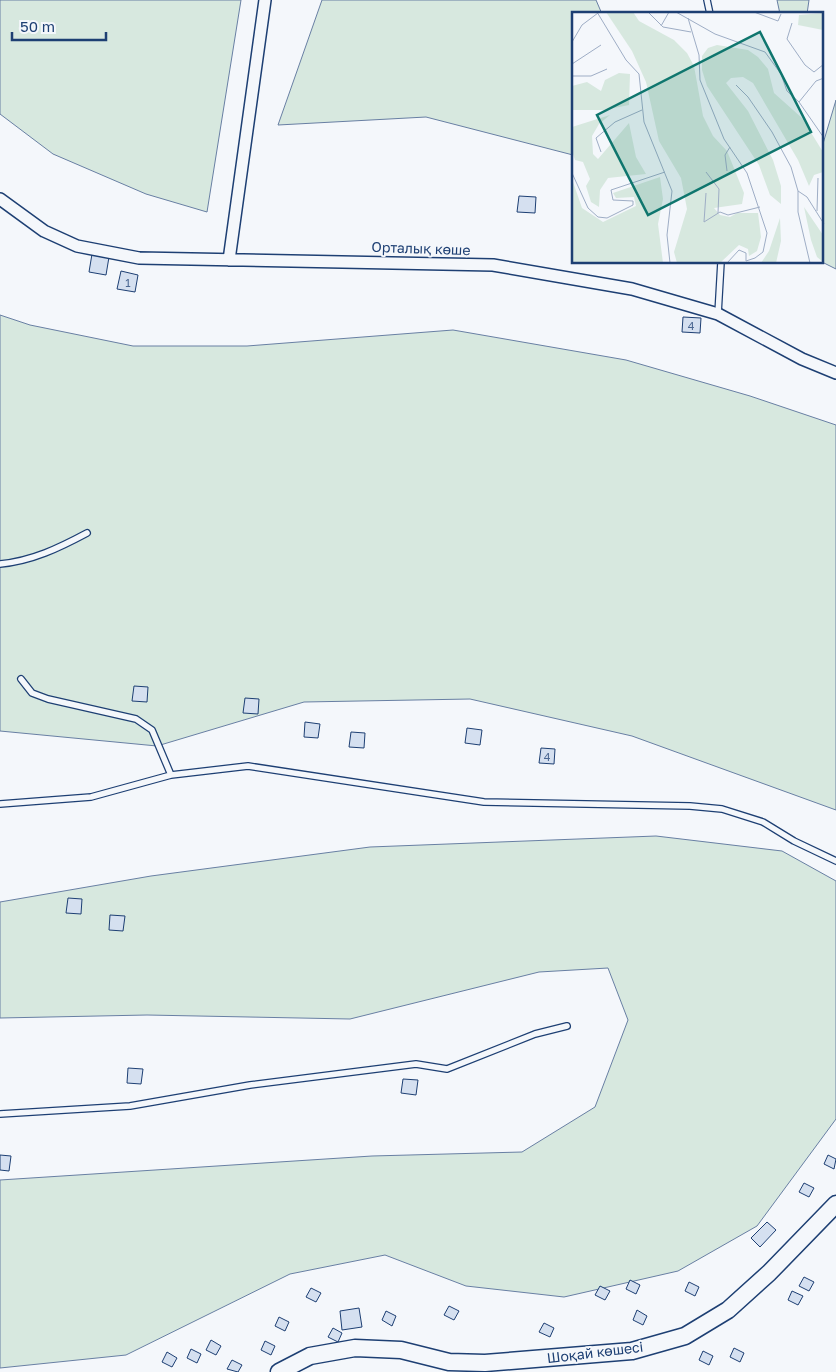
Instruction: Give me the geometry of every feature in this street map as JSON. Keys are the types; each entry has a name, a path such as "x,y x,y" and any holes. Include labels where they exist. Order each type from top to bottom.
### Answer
{"street":[{"path":"229,260 266,0"},
{"name":"Орталық көше","path":"0,199 44,231 77,246 139,258 369,261 493,266 632,289 718,314 802,359 836,373"},
{"name":"Шоқай көшесі","path":"279,1372 310,1356 355,1348 401,1350 449,1362 485,1364 632,1351 685,1336 728,1310 769,1273 836,1204"}],"lane":[{"path":"718,314 721,264"},
{"path":"0,564 39,556 87,533"},
{"path":"21,679 32,693 48,699 136,719 152,730 171,775"},
{"path":"0,804 91,797 171,775 248,766 484,802 690,806 722,809 763,822 794,841 836,861"},
{"path":"0,1114 130,1106 250,1085 416,1064 447,1069 535,1034 567,1026"}],"shaded area":[{"path":"0,0 241,0 207,212 146,194 53,154 0,114"},
{"path":"322,0 596,0 601,12 572,12 572,155 426,117 278,125"},
{"path":"777,0 809,0 807,12 780,12"},
{"path":"836,100 836,269 824,263 824,140"},
{"path":"0,315 30,325 133,346 247,346 453,330 626,360 750,396 836,425 836,810 632,736 470,699 304,702 157,746 0,731"},
{"path":"656,836 782,851 836,881 836,1119 757,1226 678,1271 564,1297 466,1286 385,1255 290,1274 126,1355 0,1368 0,1180 372,1156 522,1152 595,1107 628,1020 608,968 539,972 350,1019 147,1015 0,1018 0,902 151,876 370,847"}],"building":[{"path":"519,196 536,197 535,213 517,212"},
{"path":"92,254 109,257 106,275 89,272"},
{"path":"121,271 138,275 135,292 117,289"},
{"path":"683,317 701,318 700,333 682,332"},
{"path":"134,686 148,687 147,702 132,701"},
{"path":"245,698 259,699 258,714 243,713"},
{"path":"305,722 320,724 318,738 304,737"},
{"path":"467,728 482,730 480,745 465,743"},
{"path":"351,732 365,733 364,748 349,747"},
{"path":"541,748 555,749 554,764 539,763"},
{"path":"68,898 82,899 81,914 66,913"},
{"path":"110,915 125,916 123,931 109,930"},
{"path":"128,1068 143,1069 141,1084 127,1083"},
{"path":"403,1079 418,1080 416,1095 401,1093"},
{"path":"0,1155 11,1156 9,1171 0,1170"},
{"path":"828,1155 836,1159 834,1169 824,1164"},
{"path":"804,1183 814,1188 809,1197 799,1192"},
{"path":"767,1222 776,1230 760,1247 751,1238"},
{"path":"804,1277 814,1282 809,1291 799,1286"},
{"path":"630,1280 640,1285 636,1294 626,1289"},
{"path":"689,1282 699,1287 695,1296 685,1291"},
{"path":"600,1286 610,1291 605,1300 595,1295"},
{"path":"311,1288 321,1293 316,1302 306,1297"},
{"path":"792,1291 803,1296 798,1305 788,1300"},
{"path":"449,1306 459,1311 454,1320 444,1315"},
{"path":"359,1308 362,1327 342,1330 340,1311"},
{"path":"637,1310 647,1316 643,1325 633,1320"},
{"path":"386,1311 396,1316 392,1326 382,1320"},
{"path":"279,1317 289,1322 285,1331 275,1326"},
{"path":"544,1323 554,1328 550,1337 539,1332"},
{"path":"333,1328 342,1333 338,1342 328,1337"},
{"path":"211,1340 221,1346 216,1355 206,1350"},
{"path":"265,1341 275,1346 271,1355 261,1350"},
{"path":"734,1348 744,1353 740,1362 730,1357"},
{"path":"191,1349 201,1354 197,1363 187,1358"},
{"path":"703,1351 713,1356 709,1365 699,1360"},
{"path":"167,1352 177,1358 172,1367 162,1362"},
{"path":"232,1360 242,1365 238,1372 227,1369"}]}
